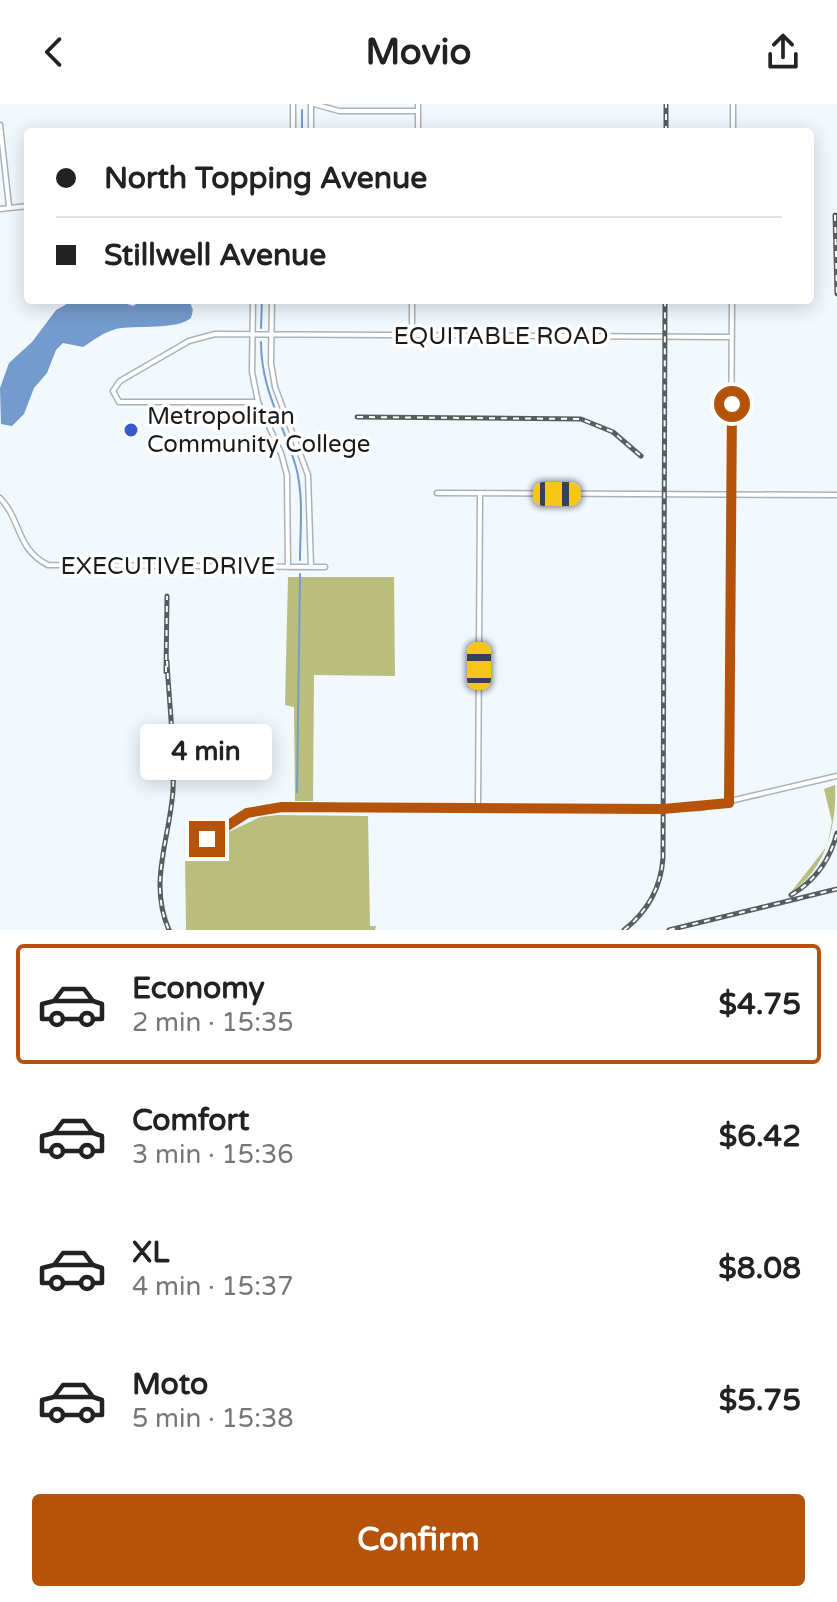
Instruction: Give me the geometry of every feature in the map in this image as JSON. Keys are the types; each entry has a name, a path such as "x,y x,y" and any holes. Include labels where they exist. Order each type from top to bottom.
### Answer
{"street":[{"path":"293,104 293,128"},
{"path":"311,128 313,104 339,111 418,111"},
{"path":"418,104 418,128"},
{"path":"733,104 733,128"},
{"path":"0,125 9,206"},
{"path":"0,209 24,206"},
{"path":"253,304 252,372 258,402 281,453 287,475 288,567"},
{"path":"272,304 270,334 275,387 308,475 311,567"},
{"path":"412,304 412,335"},
{"path":"729,803 732,304"},
{"name":"EQUITABLE ROAD","path":"258,402 119,402 113,391 117,385 196,338 215,334 732,337"},
{"path":"437,493 837,495"},
{"path":"478,807 480,494"},
{"name":"EXECUTIVE DRIVE","path":"0,498 9,510 26,548 48,565 325,567"},
{"path":"207,839 247,813 267,808 663,809 729,803 837,776"}],"green space":[{"path":"288,577 394,577 395,676 314,675 313,801 295,801 294,707 285,705"},
{"path":"835,785 834,816 828,842 832,822 824,789"},
{"path":"368,816 370,926 376,926 375,930 186,930 185,854 216,847 220,836 260,817"},
{"path":"826,847 813,871 791,892"}],"water":[{"path":"67,304 191,304 193,310 191,318 185,322 116,329 83,347 63,343 56,350 47,373 34,388 24,414 12,426 1,424 0,388 9,363 32,342 56,310"}],"waterway":[{"path":"302,110 302,128"},
{"path":"261,328 262,304"},
{"path":"261,342 269,391 298,478 301,501 300,560"},
{"path":"297,792 300,574"}],"railway":[{"path":"666,104 666,128"},
{"path":"835,215 837,294"},
{"path":"624,930 640,915 651,898 663,858 665,304"},
{"path":"357,417 581,419 613,432 641,456"},
{"path":"166,672 167,596"},
{"path":"167,661 173,790 160,895 169,930"},
{"path":"791,895 820,869 837,833"},
{"path":"669,930 837,889"}],"place":[{"name":"Metropolitan Community College","path":"131,430"}],"route":[{"path":"207,839 213,832 247,813 282,807 663,809 714,807 729,803 732,404"}]}
